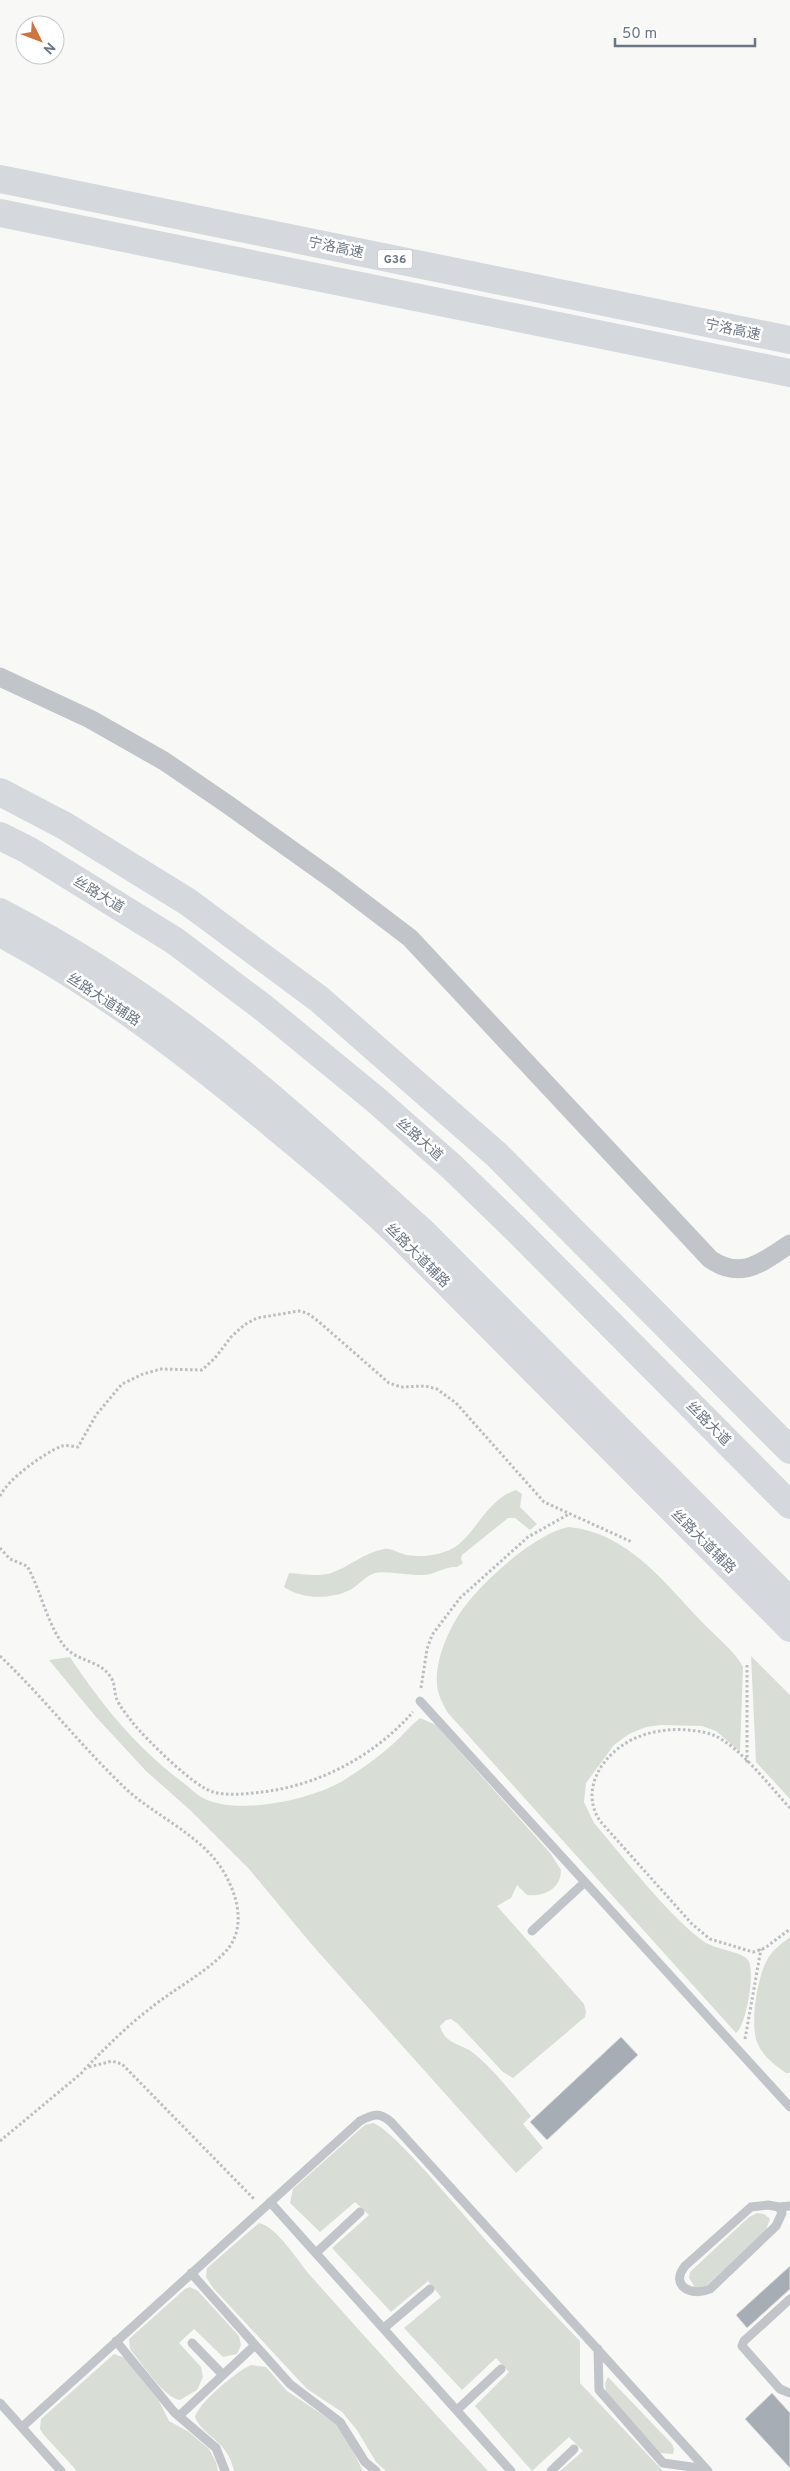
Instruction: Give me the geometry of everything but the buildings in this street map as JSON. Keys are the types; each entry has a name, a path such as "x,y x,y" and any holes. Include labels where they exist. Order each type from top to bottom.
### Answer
{"highway":[{"name":"宁洛高速","path":"0,179 790,340"},
{"path":"0,213 790,374"},
{"path":"0,792 65,826 188,902 319,999 497,1155 790,1450"},
{"name":"丝路大道","path":"0,836 28,850 175,941 265,1009 376,1100 452,1167 518,1231 790,1505"}],"main road":[{"name":"丝路大道辅路","path":"0,911 83,958 143,997 240,1070 316,1136 422,1230 790,1600"},
{"name":"丝路大道辅路","path":"0,934 88,988 197,1063 360,1200 410,1246 790,1629"}],"street":[{"path":"0,677 90,719 164,761 327,875 410,938 710,1259 723,1268 746,1268 756,1266 790,1244"}],"lane":[{"path":"420,1701 790,2107"},
{"path":"532,1930 585,1882"},
{"path":"22,2427 360,2121 372,2115 384,2116 707,2470"},
{"path":"270,2202 511,2471"},
{"path":"779,2207 782,2213 776,2226 710,2289 702,2293 692,2293 680,2283 680,2275 690,2261 752,2207 768,2204 779,2207 790,2206"},
{"path":"316,2253 360,2212"},
{"path":"191,2274 290,2384 340,2422 365,2462 376,2471"},
{"path":"384,2328 430,2289"},
{"path":"790,2299 744,2341 742,2346 780,2389 790,2393"},
{"path":"116,2341 179,2416 216,2448 225,2471"},
{"path":"192,2343 223,2375"},
{"path":"179,2416 255,2344"},
{"path":"598,2349 599,2390 663,2463 707,2470"},
{"path":"457,2410 501,2368"},
{"path":"0,2402 60,2471"},
{"path":"551,2471 574,2449"}],"path":[{"path":"0,1496 14,1477 64,1445 78,1447 96,1415 122,1384 142,1374 161,1369 202,1370 244,1325 257,1318 299,1311 318,1321 389,1383 401,1387 425,1386 437,1390 456,1403 544,1502 632,1542"},
{"path":"0,1548 10,1558 27,1566 43,1604 65,1647 75,1656 101,1666 113,1681 116,1698 133,1723 160,1750 200,1785 212,1792 247,1794 284,1790 310,1783 358,1758 407,1720 420,1701 427,1649 432,1635 444,1616 476,1582 528,1537 569,1514"},
{"path":"0,1656 126,1788 200,1845 215,1861 227,1876 238,1911 238,1928 230,1946 218,1958 153,2006 114,2039 84,2071 0,2142"},
{"path":"747,1665 747,1763"},
{"path":"790,1808 730,1746 713,1736 680,1730 650,1733 637,1737 612,1754 597,1773 590,1796 592,1806 600,1822 692,1924 710,1939 753,1952 761,1949 790,1929"},
{"path":"742,2055 761,1949"},
{"path":"84,2071 112,2061 122,2064 263,2208"}],"shaded area":[{"path":"516,1490 522,1494 520,1507 537,1524 530,1530 515,1518 508,1518 462,1555 463,1563 457,1567 424,1575 379,1572 368,1576 350,1590 325,1597 307,1596 284,1587 289,1573 316,1575 331,1573 370,1553 384,1549 406,1555 419,1556 433,1555 446,1551 458,1545 465,1538 491,1506"},
{"path":"569,1527 590,1531 627,1549 659,1576 730,1649 743,1667 740,1752 716,1731 702,1726 661,1725 646,1727 629,1734 614,1745 586,1783 584,1802 594,1823 646,1885 688,1929 708,1944 740,1954 748,1960 751,1975 749,1998 743,2020 736,2033 448,1713 440,1696 437,1676 440,1657 451,1629 469,1601 509,1561 525,1549 555,1531"},
{"path":"751,1656 790,1695 790,1799 756,1762"},
{"path":"70,1657 107,1708 134,1739 165,1768 205,1799 220,1804 236,1806 255,1805 293,1800 327,1789 361,1769 393,1744 420,1718 436,1725 551,1854 561,1870 555,1887 539,1895 527,1895 517,1885 511,1898 497,1906 584,2004 585,2017 513,2078 503,2072 451,2019 446,2020 440,2026 442,2032 449,2040 472,2052 488,2066 531,2116 523,2124 543,2148 516,2173 313,1946 249,1869 190,1810 146,1771 96,1717 49,1660"},
{"path":"790,1937 790,2073 786,2073 769,2060 759,2047 755,2034 754,2013 757,1990 766,1962 773,1951"},
{"path":"373,2123 398,2142 515,2273 580,2341 580,2383 663,2471 560,2471 583,2451 569,2437 532,2471 475,2406 509,2372 496,2358 462,2390 404,2328 441,2297 428,2281 391,2312 332,2248 369,2215 355,2202 320,2232 290,2203 293,2189 365,2125"},
{"path":"757,2213 764,2214 770,2219 766,2230 706,2286 703,2288 695,2287 689,2278 690,2272 749,2217"},
{"path":"259,2223 272,2230 279,2237 331,2299 488,2471 386,2471 376,2462 357,2430 342,2412 307,2389 213,2288 206,2277 207,2268"},
{"path":"190,2287 198,2291 239,2336 241,2345 237,2354 223,2357 194,2329 179,2343 201,2367 203,2377 197,2390 180,2400 167,2393 153,2379 130,2349 129,2339 185,2289"},
{"path":"114,2354 125,2358 159,2401 169,2421 189,2432 209,2449 216,2462 218,2471 77,2471 43,2434 40,2429 41,2419"},
{"path":"251,2365 266,2367 287,2391 335,2423 343,2431 363,2471 234,2471 231,2460 221,2445 203,2429 195,2417 203,2403 219,2388"},
{"path":"608,2377 672,2444 673,2454 659,2453 606,2394 605,2383"}]}
